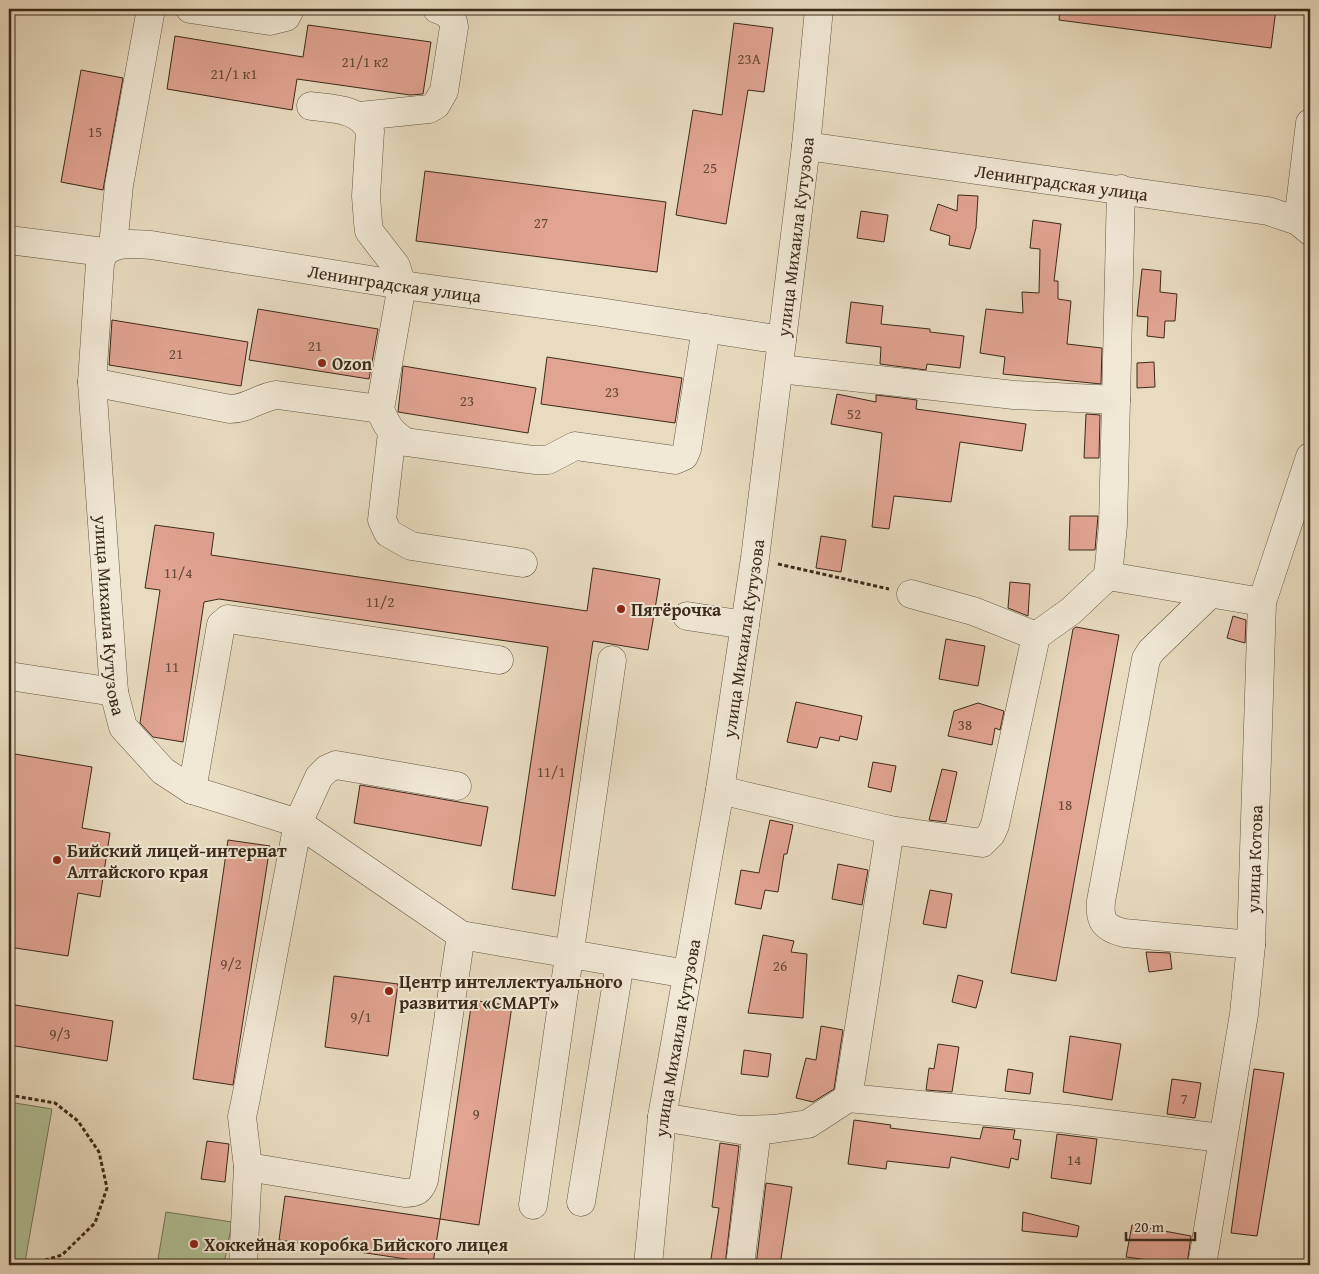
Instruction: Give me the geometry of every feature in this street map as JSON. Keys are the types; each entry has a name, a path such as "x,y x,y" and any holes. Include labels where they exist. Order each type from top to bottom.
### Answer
{"street":[{"name":"улица Михаила Кутузова","path":"151,9 108,249 100,263 92,382 114,692 123,727 163,771 192,790 298,823 461,935"},
{"path":"203,10 270,21 286,17 290,9"},
{"path":"360,116 429,109 441,100 454,27 453,20 446,11 437,9"},
{"name":"улица Михаила Кутузова","path":"648,1265 662,1117 720,790 755,558 780,369 806,146 819,9"},
{"path":"311,106 352,112 366,122 370,139 366,196 369,231 390,256 402,285 380,409 386,425 392,433 406,442 534,460 548,460 575,446 674,460 684,456 688,449 706,328"},
{"path":"1304,226 1310,123"},
{"name":"Ленинградская улица","path":"806,146 1268,211 1304,226"},
{"path":"720,790 890,830 975,843 982,843 991,834 1036,636 1071,611 1108,576 1113,525 1121,189"},
{"name":"Ленинградская улица","path":"9,240 108,249 151,245 402,285 782,340"},
{"path":"780,369 1014,396 1116,400"},
{"path":"92,382 230,409 239,409 266,396 277,395 380,409"},
{"path":"392,433 382,520 388,533 411,546 523,563"},
{"name":"улица Котова","path":"1202,1265 1221,1138 1244,1014 1251,945 1262,602 1310,457"},
{"path":"1108,576 1262,602"},
{"path":"911,594 973,611 1036,636"},
{"path":"1210,594 1151,650 1146,659 1103,892 1102,921 1106,927 1124,933 1251,945"},
{"path":"687,616 745,625"},
{"path":"192,790 221,625 228,619 499,660"},
{"path":"533,1205 571,955 612,660"},
{"path":"9,676 114,692"},
{"path":"243,1265 248,1167 242,1117 298,823 319,777 327,769 336,765 457,786"},
{"path":"848,1098 890,830"},
{"path":"248,1167 405,1193 414,1193 421,1189 424,1180 461,935 687,974"},
{"path":"581,1202 620,963"},
{"path":"662,1117 740,1130 758,1130 808,1124 848,1098 1068,1119 1221,1138"},
{"path":"740,1265 758,1130"}],"path":[{"path":"755,558 911,594"},
{"path":"9,1095 55,1104 78,1121 99,1152 107,1188 95,1223 62,1255 29,1265"},
{"path":"9,1264 14,1265"}],"green space":[{"path":"9,1102 52,1109 25,1262 9,1259"},
{"name":"Хоккейная коробка Бийского лицея","path":"166,1212 232,1222 224,1265 157,1265"}],"building":[{"path":"1060,9 1276,9 1271,48 1059,20"},
{"path":"734,23 773,28 764,92 748,90 726,224 676,215 693,110 722,115"},
{"path":"308,25 431,42 423,94 410,95 297,79 292,110 167,89 175,36 303,57"},
{"path":"81,70 123,78 103,190 61,182"},
{"path":"425,171 666,202 657,272 416,241"},
{"path":"958,195 978,196 976,228 970,249 949,245 950,236 930,230 938,204 957,211"},
{"path":"861,211 888,215 884,242 857,238"},
{"path":"1033,220 1061,224 1054,281 1058,281 1058,299 1071,301 1067,344 1102,348 1101,384 1003,374 1005,357 980,353 986,309 1023,313 1022,292 1039,293 1040,249 1030,248"},
{"path":"1142,269 1161,271 1160,292 1177,294 1175,321 1165,321 1164,338 1147,336 1148,317 1137,316"},
{"path":"851,302 883,306 881,324 930,329 930,332 964,336 960,368 927,364 926,370 880,364 881,347 846,343"},
{"path":"258,309 378,329 369,379 249,360"},
{"path":"112,320 248,342 241,386 109,365"},
{"path":"547,357 682,378 675,423 541,404"},
{"path":"1154,362 1155,387 1137,388 1137,363"},
{"path":"403,366 536,388 528,433 398,412"},
{"path":"837,394 876,402 876,395 917,400 916,409 1026,424 1022,451 960,442 951,502 894,496 889,529 872,527 882,433 831,424"},
{"path":"1086,414 1100,415 1099,458 1084,458"},
{"path":"1070,516 1098,516 1095,550 1069,550"},
{"path":"155,525 214,533 211,555 587,611 593,568 660,579 648,650 593,641 555,896 512,889 548,647 219,599 204,602 183,742 153,737 140,723 160,590 145,588"},
{"path":"821,536 846,540 841,572 816,568"},
{"path":"1010,582 1030,584 1028,616 1008,608"},
{"path":"1233,616 1246,620 1245,643 1227,638"},
{"path":"1076,627 1119,635 1056,981 1011,973 1073,629"},
{"path":"946,639 985,646 978,686 939,679"},
{"path":"796,702 862,716 857,740 840,736 839,741 820,737 817,748 787,742"},
{"path":"978,703 1004,711 1000,730 995,728 992,745 948,736 954,711"},
{"name":"Бийский лицей-интернат Алтайского края","path":"9,753 92,767 82,828 110,833 100,897 78,893 68,956 9,947"},
{"path":"873,762 896,766 891,792 868,787"},
{"path":"942,769 957,772 946,822 929,820"},
{"path":"360,785 488,807 481,846 354,823"},
{"path":"770,820 793,825 787,854 784,854 778,892 765,890 761,909 735,904 741,870 759,873"},
{"path":"228,840 270,846 233,1085 193,1079"},
{"path":"838,864 868,870 862,905 832,899"},
{"path":"930,890 952,894 946,928 923,924"},
{"path":"763,935 794,941 791,952 807,954 803,1018 748,1013"},
{"path":"1146,952 1170,953 1172,969 1149,972"},
{"path":"958,975 983,981 976,1008 952,1002"},
{"path":"334,976 398,984 388,1056 325,1047"},
{"path":"472,1000 512,1006 479,1225 440,1219"},
{"path":"9,1004 113,1021 107,1061 9,1045"},
{"path":"821,1026 843,1030 834,1089 813,1102 796,1098 806,1058 816,1060"},
{"path":"1070,1036 1121,1044 1112,1100 1063,1092"},
{"path":"938,1044 959,1047 952,1092 926,1090 929,1068 934,1069"},
{"path":"744,1050 771,1054 768,1077 741,1074"},
{"path":"1008,1069 1033,1073 1030,1094 1005,1091"},
{"path":"1254,1069 1284,1073 1257,1236 1231,1233"},
{"path":"1172,1079 1201,1083 1195,1118 1167,1114"},
{"path":"854,1120 891,1125 890,1128 980,1139 983,1127 1015,1130 1013,1139 1021,1140 1018,1160 1011,1158 1009,1168 951,1157 949,1168 887,1161 886,1169 848,1164"},
{"path":"1057,1134 1097,1139 1091,1184 1051,1178"},
{"path":"207,1141 229,1144 225,1182 201,1179"},
{"path":"720,1143 739,1146 725,1265 710,1265 719,1208 712,1207"},
{"path":"766,1183 792,1187 780,1265 756,1265"},
{"path":"285,1196 440,1219 433,1263 279,1240"},
{"path":"1023,1212 1079,1226 1077,1237 1022,1231"},
{"path":"1132,1225 1191,1236 1187,1265 1126,1257"}],"place":[{"name":"Ozon","path":"322,363"},
{"name":"Пятёрочка","path":"621,609"},
{"name":"Бийский лицей-интернат Алтайского края","path":"57,860"},
{"name":"Центр интеллектуального развития «СМАРТ»","path":"389,991"},
{"name":"Хоккейная коробка Бийского лицея","path":"194,1244"}]}
